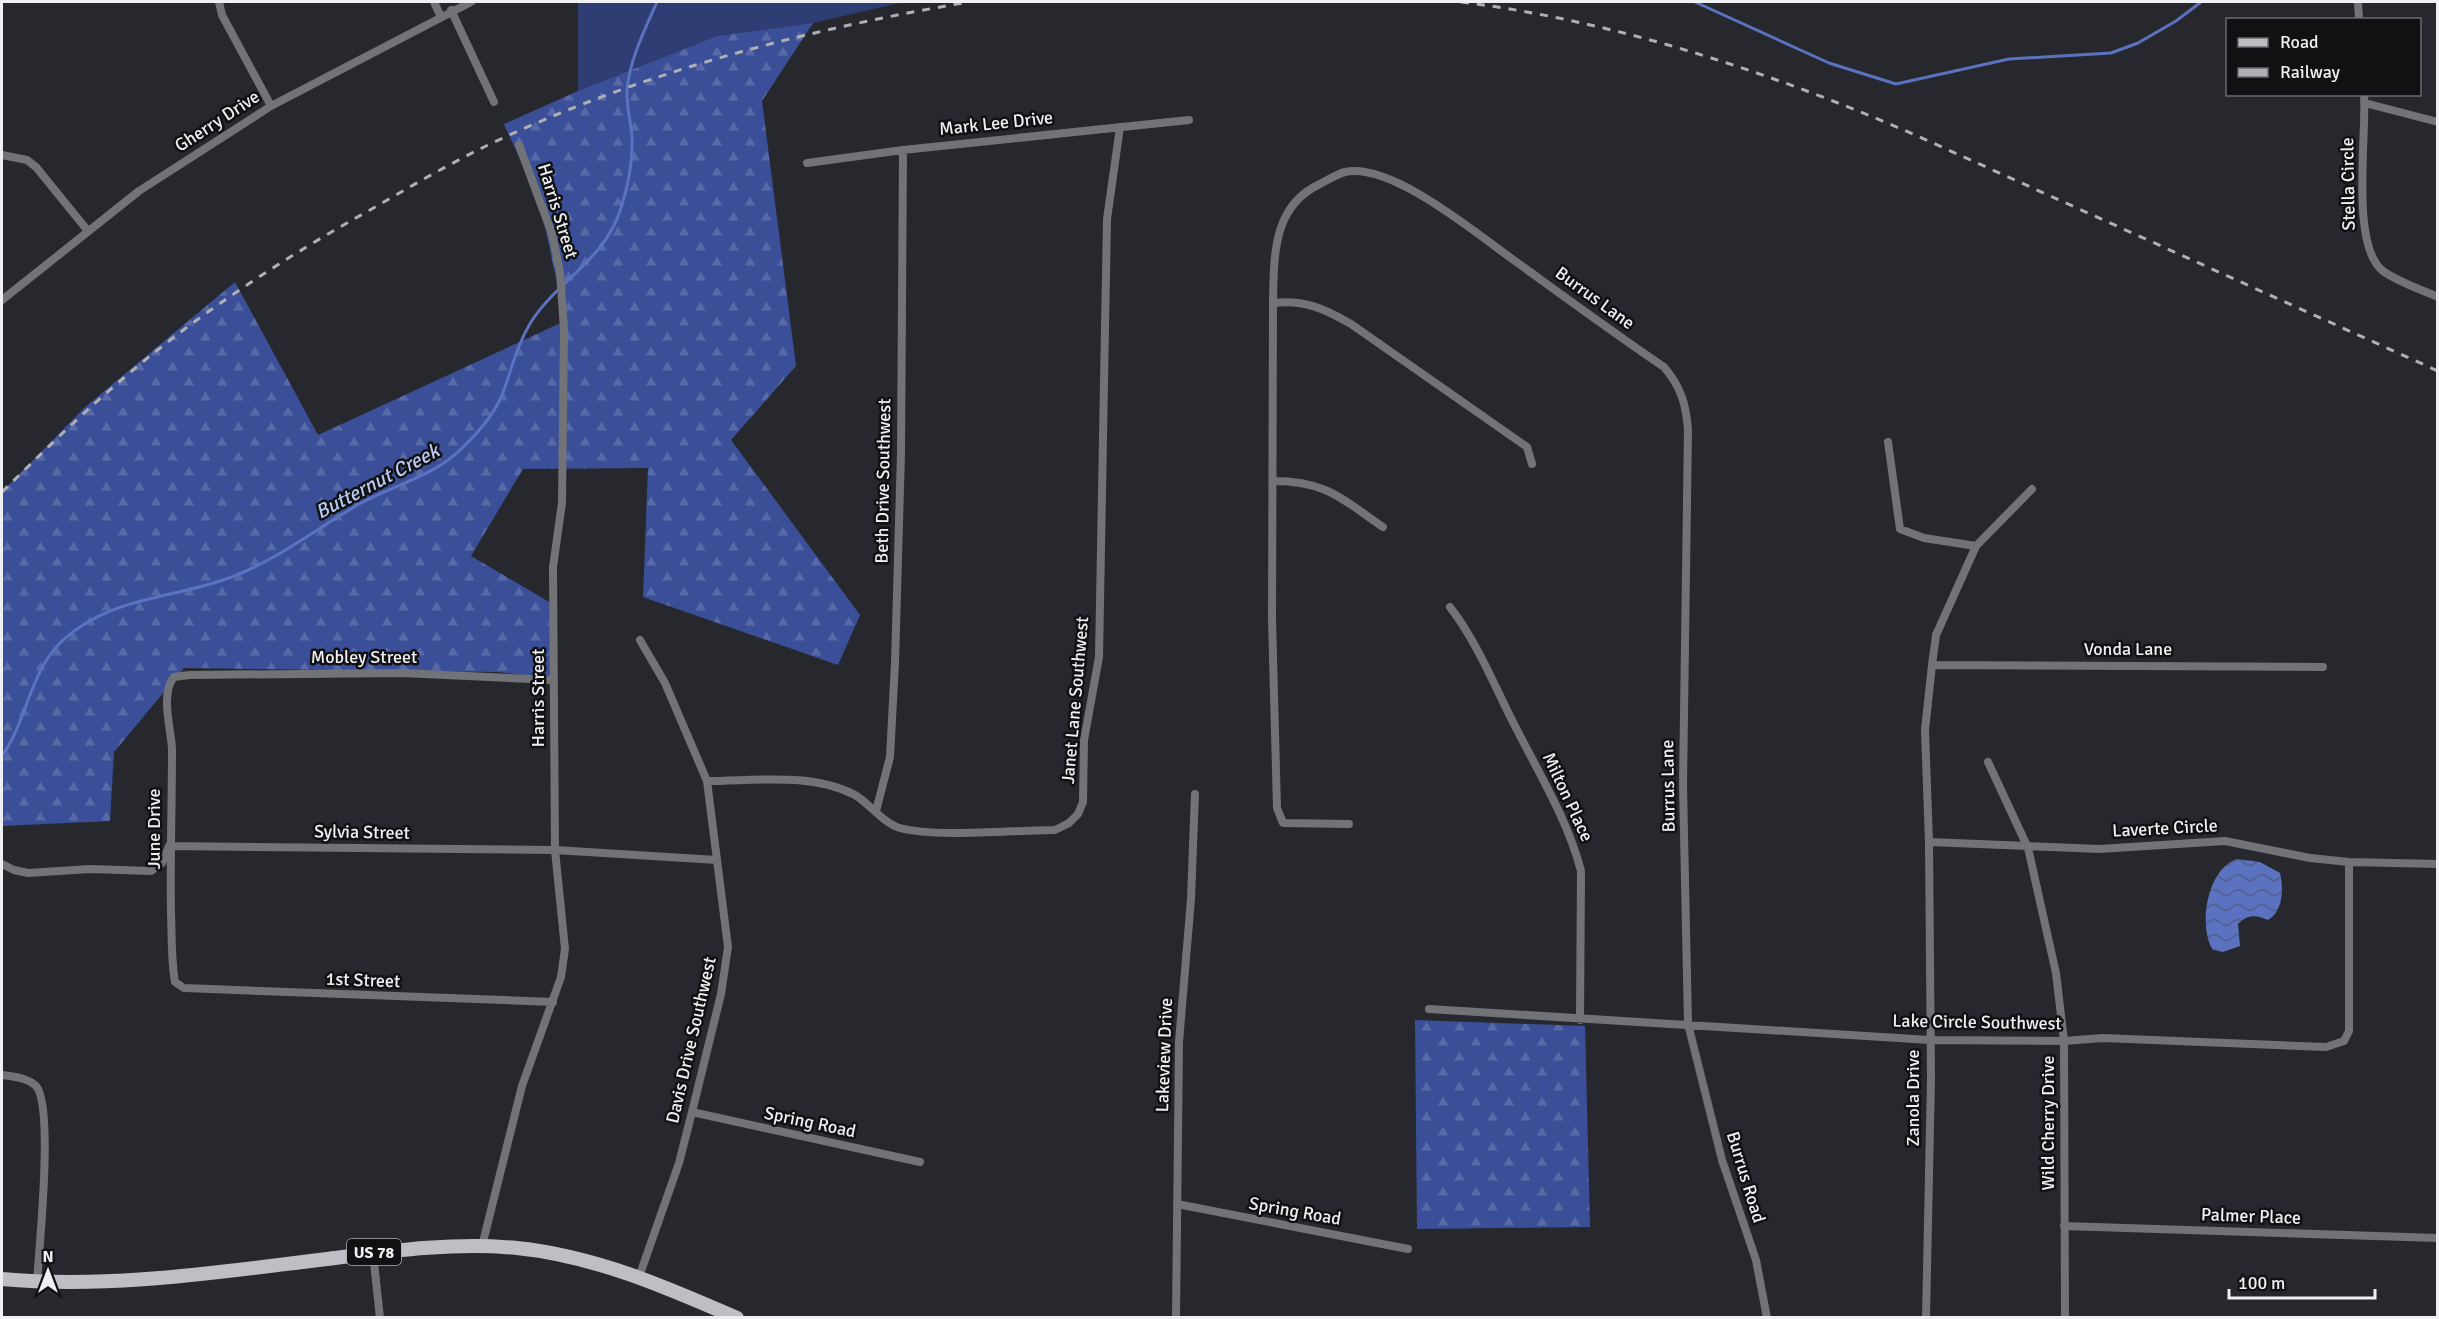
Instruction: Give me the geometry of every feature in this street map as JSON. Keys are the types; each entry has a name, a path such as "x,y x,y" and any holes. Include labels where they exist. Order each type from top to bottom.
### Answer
{"main road":[{"name":"US 78","path":"2,1279 38,1282 118,1282 172,1278 373,1253 482,1246 555,1254 639,1277 737,1317"}],"street":[{"path":"219,2 222,15 271,106"},
{"path":"434,2 441,15"},
{"name":"Gherry Drive","path":"2,300 139,191 271,106 441,15 471,2"},
{"path":"2358,2 2359,18"},
{"path":"452,10 494,102"},
{"path":"2364,99 2438,122"},
{"name":"Stella Circle","path":"2364,99 2363,163 2366,245 2382,270 2438,297"},
{"name":"Mark Lee Drive","path":"807,163 903,150 1189,120"},
{"name":"Janet Lane Southwest","path":"707,782 798,781 829,785 856,796 897,828 933,832 1055,830 1069,823 1078,814 1083,802 1084,740 1099,657 1107,219 1120,127"},
{"name":"Harris Street","path":"482,1246 530,1060 561,977 565,949 555,850 553,680 553,567 562,503 564,329 560,272 552,234 519,145"},
{"name":"Beth Drive Southwest","path":"876,811 890,757 895,663 901,453 903,150"},
{"path":"2,155 27,160 36,167 88,231"},
{"name":"Burrus Lane","path":"1348,824 1283,823 1277,808 1272,620 1274,265 1279,229 1293,206 1313,187 1345,172 1364,172 1392,179 1443,209 1664,367 1678,384 1686,404 1688,430 1683,784 1688,1024 1693,1046"},
{"path":"1274,303 1305,303 1325,309 1351,324 1527,447 1532,464"},
{"path":"1888,442 1900,529 1924,538 1976,546 2032,489"},
{"path":"1273,481 1298,481 1328,489 1383,527"},
{"name":"Zanola Drive","path":"1926,1317 1929,842 1925,730 1936,634 1976,546"},
{"name":"Milton Place","path":"1450,607 1480,658 1562,818 1576,854 1581,871 1581,1020"},
{"name":"Davis Drive Southwest","path":"639,1277 679,1163 721,994 728,947 707,782 665,683 640,640"},
{"name":"Vonda Lane","path":"1932,665 2323,667"},
{"name":"Mobley Street","path":"174,677 402,673 553,680"},
{"name":"June Drive","path":"174,677 170,682 168,696 172,748 169,846 175,982"},
{"name":"Wild Cherry Drive","path":"1988,762 2028,848 2056,973 2064,1041 2065,1317"},
{"name":"Lakeview Drive","path":"1176,1317 1179,1042 1191,899 1195,794"},
{"name":"Laverte Circle","path":"1929,842 2028,848 2099,849 2224,841 2310,858 2349,862 2438,864"},
{"path":"2,864 28,873 90,869 151,871 162,863 169,846"},
{"name":"Sylvia Street","path":"169,846 555,850 717,860"},
{"name":"Lake Circle Southwest","path":"1428,1009 1929,1040 2064,1041 2103,1038 2326,1047 2344,1041 2349,1031 2351,1013 2349,862"},
{"name":"1st Street","path":"175,982 184,988 553,1002"},
{"name":"Burrus Road","path":"1693,1046 1731,1190 1756,1260 1767,1317"},
{"path":"2,1075 24,1079 35,1085 43,1103 44,1161 38,1282"},
{"name":"Spring Road","path":"692,1112 921,1162"},
{"name":"Spring Road","path":"1177,1204 1408,1249"},
{"name":"Palmer Place","path":"2064,1226 2438,1238"},
{"path":"373,1253 380,1317"}],"shaded area":[{"path":"578,2 904,2 813,23 717,36 578,91"}],"green space":[{"path":"813,23 762,101 796,366 731,440 860,615 838,665 643,597 648,468 523,469 471,556 556,606 556,680 499,672 184,668 114,752 110,821 2,826 2,492 84,408 235,282 318,435 565,321 540,203 504,124 578,91 717,36"},
{"path":"1415,1020 1585,1026 1590,1227 1417,1229"}],"water":[{"path":"2237,859 2260,862 2280,873 2281,899 2277,911 2268,920 2252,916 2238,924 2240,946 2223,952 2213,950 2206,927 2208,899 2218,874"}],"waterway":[{"name":"Butternut Creek","path":"2,756 51,653 80,627 99,616 139,601 202,586 242,573 294,545 361,503 439,466 461,449 481,428 502,396 519,346 531,322 555,293 593,256 614,226 624,200 631,164 632,138 627,95 631,67 657,2"},
{"path":"1695,2 1829,63 1896,84 2009,59 2111,53 2138,43 2176,21 2201,2"}],"railway":[{"path":"2,492 104,395 209,311 304,248 471,153 602,97 722,57 845,26 969,2"},
{"path":"1461,2 1577,22 1634,36 1692,52 1804,90 1913,134 2438,371"}]}
